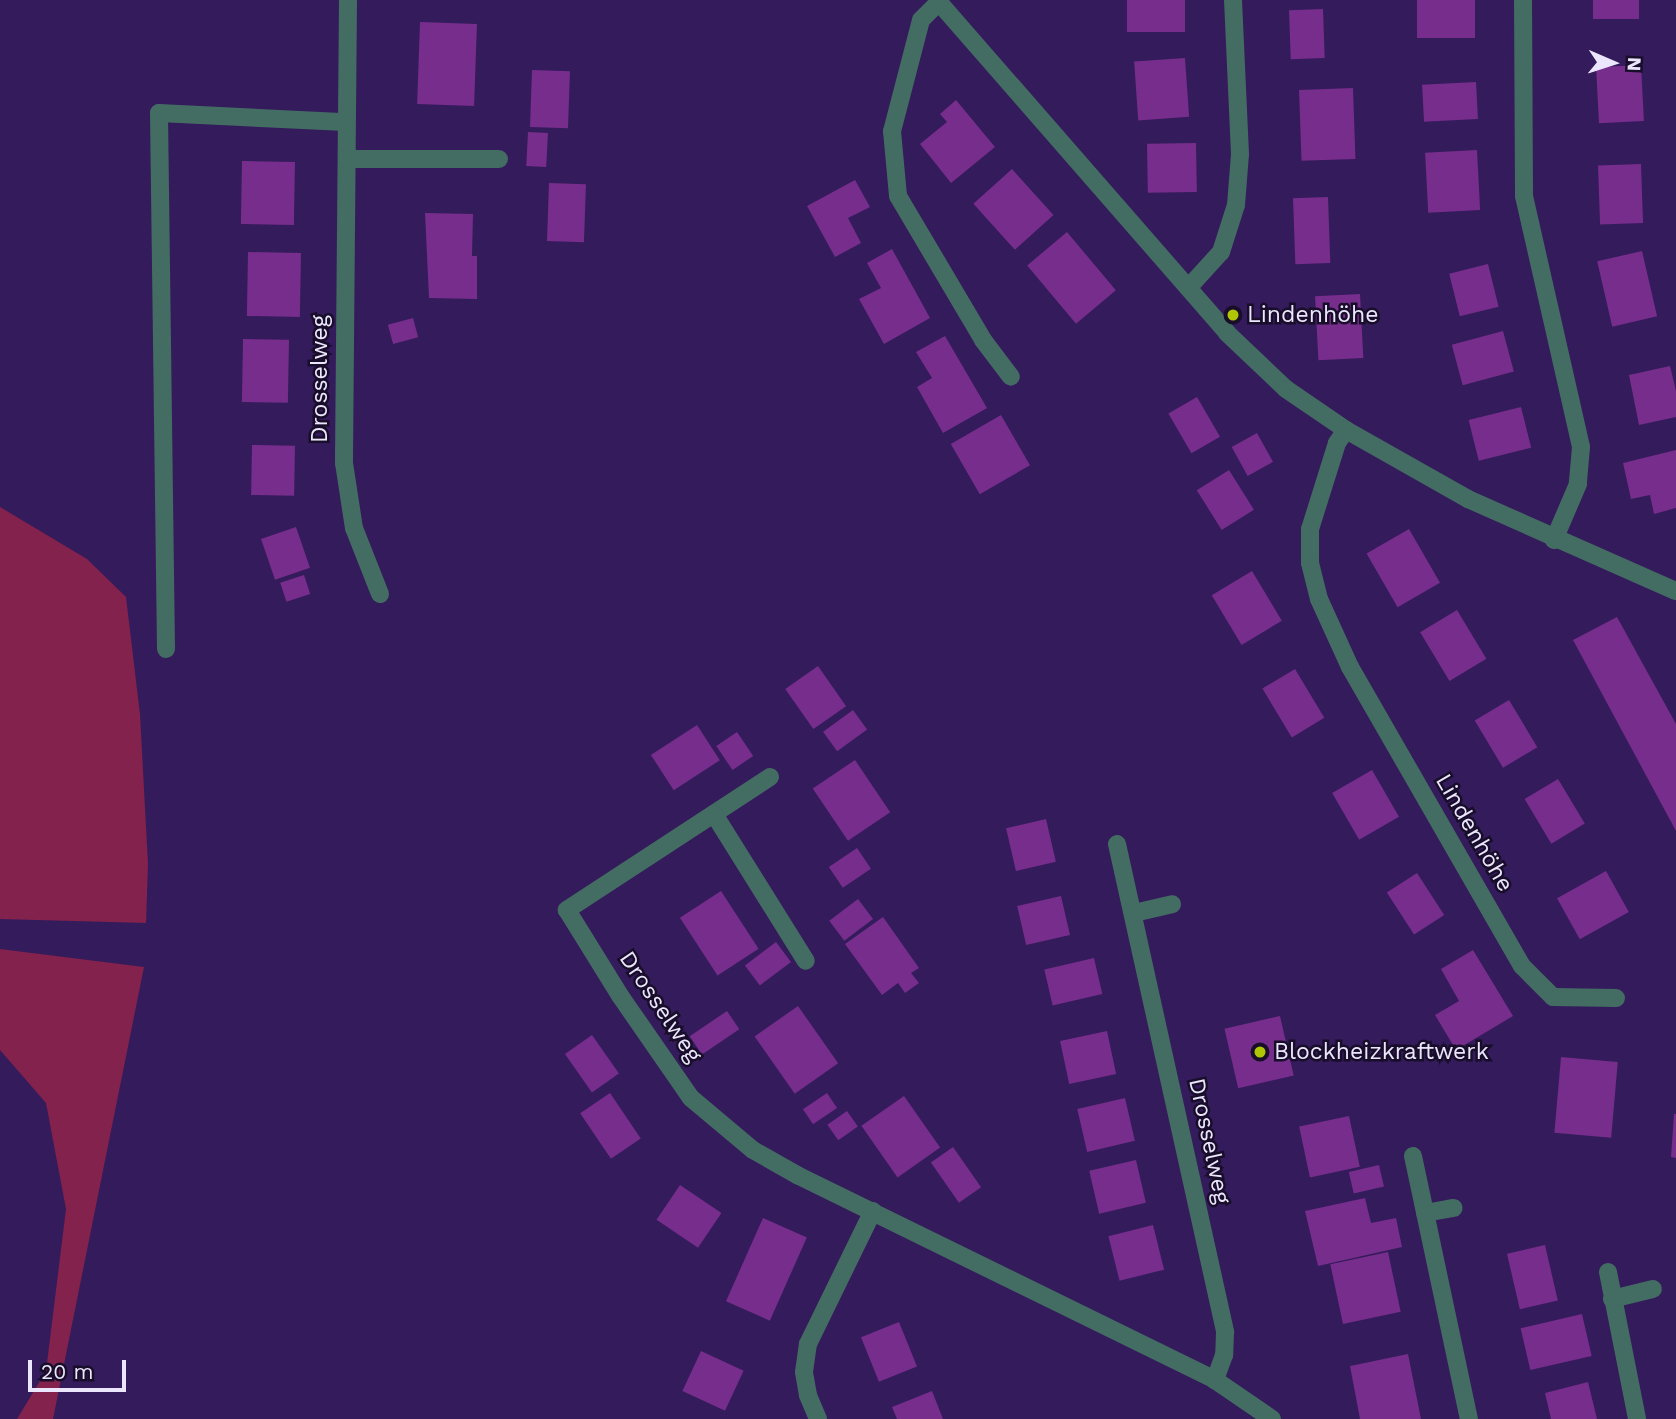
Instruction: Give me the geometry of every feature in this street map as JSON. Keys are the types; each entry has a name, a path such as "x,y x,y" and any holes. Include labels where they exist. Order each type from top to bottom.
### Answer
{"street":[{"name":"Drosselweg","path":"348,0 344,463 354,528 380,594"},
{"path":"1189,287 1221,252 1236,205 1241,154 1233,0"},
{"path":"1523,0 1524,196 1581,447 1578,484 1554,540"},
{"path":"1011,377 982,340 898,196 892,131 921,20 938,1 1227,333 1276,379 1346,430 1468,499 1554,540 1676,591"},
{"path":"166,649 159,113 346,122"},
{"path":"346,159 499,159"},
{"name":"Lindenhöhe","path":"1346,430 1337,443 1310,529 1310,563 1318,599 1350,667 1522,966 1553,997 1616,998"},
{"name":"Drosselweg","path":"771,777 567,910 621,997 691,1098 752,1150 1215,1380 1272,1419"},
{"path":"714,814 806,961"},
{"name":"Drosselweg","path":"1117,844 1225,1332 1224,1356 1215,1380"},
{"path":"1134,913 1172,904"},
{"path":"1413,1156 1469,1419"},
{"path":"1424,1213 1454,1208"},
{"path":"818,1419 808,1395 804,1372 808,1344 873,1211"},
{"path":"1608,1272 1637,1419"},
{"path":"1612,1298 1653,1290"}],"shaded area":[{"path":"0,507 87,559 126,597 140,714 148,864 146,923 0,919"},
{"path":"0,949 144,967 53,1419 17,1419 46,1371 66,1209 46,1103 0,1050"}],"building":[{"path":"1127,0 1185,0 1185,32 1127,32"},
{"path":"1417,0 1475,0 1475,38 1417,38"},
{"path":"1593,0 1639,0 1639,19 1593,19"},
{"path":"1323,9 1325,58 1291,59 1289,10"},
{"path":"420,22 477,24 474,106 417,104"},
{"path":"1185,58 1189,117 1138,120 1134,62"},
{"path":"1641,65 1644,121 1599,123 1596,67"},
{"path":"532,70 570,71 568,128 530,127"},
{"path":"1476,82 1478,119 1424,122 1422,85"},
{"path":"1353,88 1355,159 1302,161 1299,90"},
{"path":"956,100 995,147 951,183 920,144 947,122 940,114"},
{"path":"528,132 548,133 546,167 526,166"},
{"path":"1196,143 1197,192 1148,193 1147,144"},
{"path":"1477,150 1480,210 1428,213 1425,153"},
{"path":"242,161 295,162 294,225 241,224"},
{"path":"1641,164 1643,223 1600,224 1598,166"},
{"path":"1012,169 1053,215 1015,250 973,204"},
{"path":"855,180 870,207 848,218 861,243 835,257 807,206"},
{"path":"549,183 586,184 584,242 547,241"},
{"path":"1328,197 1330,263 1295,264 1293,198"},
{"path":"425,213 473,214 472,256 477,256 477,299 429,298"},
{"path":"1067,232 1116,290 1076,324 1027,265"},
{"path":"892,249 930,318 884,344 859,299 881,288 867,263"},
{"path":"1642,251 1657,316 1612,327 1597,261"},
{"path":"248,252 301,253 300,317 247,316"},
{"path":"1488,264 1499,307 1460,316 1449,274"},
{"path":"1360,294 1363,358 1318,360 1315,296"},
{"path":"413,318 418,337 393,344 388,325"},
{"path":"1503,331 1514,372 1463,385 1452,345"},
{"path":"945,336 987,408 943,433 917,387 932,378 916,352"},
{"path":"243,339 289,340 288,403 242,402"},
{"path":"1670,366 1676,391 1676,417 1639,425 1629,375"},
{"path":"1197,397 1220,437 1191,453 1168,414"},
{"path":"1521,407 1531,448 1479,461 1469,420"},
{"path":"1001,415 1030,465 980,494 951,444"},
{"path":"1257,433 1273,462 1248,476 1232,447"},
{"path":"252,445 295,446 294,496 251,495"},
{"path":"1676,450 1676,508 1654,514 1650,495 1631,499 1623,463"},
{"path":"1229,470 1254,510 1222,530 1197,490"},
{"path":"296,527 310,568 275,580 261,539"},
{"path":"1409,529 1440,583 1398,607 1367,554"},
{"path":"1252,571 1282,621 1242,645 1212,595"},
{"path":"304,575 310,594 286,602 280,583"},
{"path":"1457,610 1486,659 1449,681 1420,632"},
{"path":"1617,617 1676,724 1676,831 1573,640"},
{"path":"818,666 846,706 813,729 785,689"},
{"path":"1295,669 1324,718 1292,737 1262,689"},
{"path":"1509,700 1537,747 1503,768 1475,721"},
{"path":"853,710 867,729 837,751 823,732"},
{"path":"697,725 720,760 674,790 651,755"},
{"path":"737,732 753,756 732,770 716,746"},
{"path":"855,760 890,812 848,841 813,789"},
{"path":"1372,770 1399,817 1359,840 1332,793"},
{"path":"1558,779 1585,824 1551,844 1525,799"},
{"path":"1046,819 1056,862 1016,871 1006,828"},
{"path":"857,848 871,869 843,888 829,867"},
{"path":"1606,871 1629,912 1580,939 1557,898"},
{"path":"1417,873 1444,915 1414,935 1387,893"},
{"path":"721,891 759,949 717,976 680,918"},
{"path":"1061,896 1070,935 1026,945 1017,906"},
{"path":"858,899 873,919 844,941 829,921"},
{"path":"883,917 919,968 911,973 919,983 905,993 898,983 882,995 845,944"},
{"path":"776,942 791,962 760,985 745,965"},
{"path":"1473,950 1513,1016 1456,1050 1435,1015 1459,1001 1441,969"},
{"path":"1094,958 1102,994 1053,1006 1044,969"},
{"path":"798,1006 838,1063 795,1094 755,1036"},
{"path":"727,1011 739,1029 702,1054 690,1036"},
{"name":"Blockheizkraftwerk","path":"1280,1016 1294,1075 1238,1088 1224,1029"},
{"path":"1107,1031 1116,1074 1069,1084 1060,1041"},
{"path":"592,1035 619,1074 592,1092 565,1054"},
{"path":"1561,1057 1618,1062 1611,1138 1554,1133"},
{"path":"610,1093 641,1139 611,1159 580,1113"},
{"path":"827,1093 837,1108 813,1124 803,1109"},
{"path":"904,1096 940,1148 898,1177 861,1126"},
{"path":"1125,1098 1135,1141 1087,1152 1077,1109"},
{"path":"847,1111 858,1127 838,1140 827,1125"},
{"path":"1676,1114 1676,1158 1671,1157"},
{"path":"1349,1116 1360,1167 1310,1177 1299,1127"},
{"path":"953,1147 981,1187 959,1203 931,1162"},
{"path":"1136,1160 1146,1203 1099,1214 1089,1171"},
{"path":"1379,1165 1384,1186 1354,1193 1349,1172"},
{"path":"680,1185 721,1213 698,1248 657,1220"},
{"path":"1365,1198 1371,1223 1396,1218 1402,1247 1318,1266 1305,1211"},
{"path":"763,1218 807,1238 770,1321 726,1301"},
{"path":"1153,1225 1164,1270 1119,1281 1108,1236"},
{"path":"1545,1245 1558,1301 1520,1309 1507,1254"},
{"path":"1388,1252 1401,1312 1343,1324 1330,1264"},
{"path":"1582,1314 1592,1356 1530,1370 1521,1328"},
{"path":"899,1322 917,1367 879,1382 861,1337"},
{"path":"701,1351 744,1371 725,1411 682,1391"},
{"path":"1408,1354 1421,1419 1360,1419 1350,1366"},
{"path":"1588,1382 1597,1419 1551,1419 1545,1393"},
{"path":"932,1391 943,1419 897,1419 892,1407"}],"place":[{"name":"Lindenhöhe","path":"1233,315"},
{"name":"Blockheizkraftwerk","path":"1260,1052"}]}
